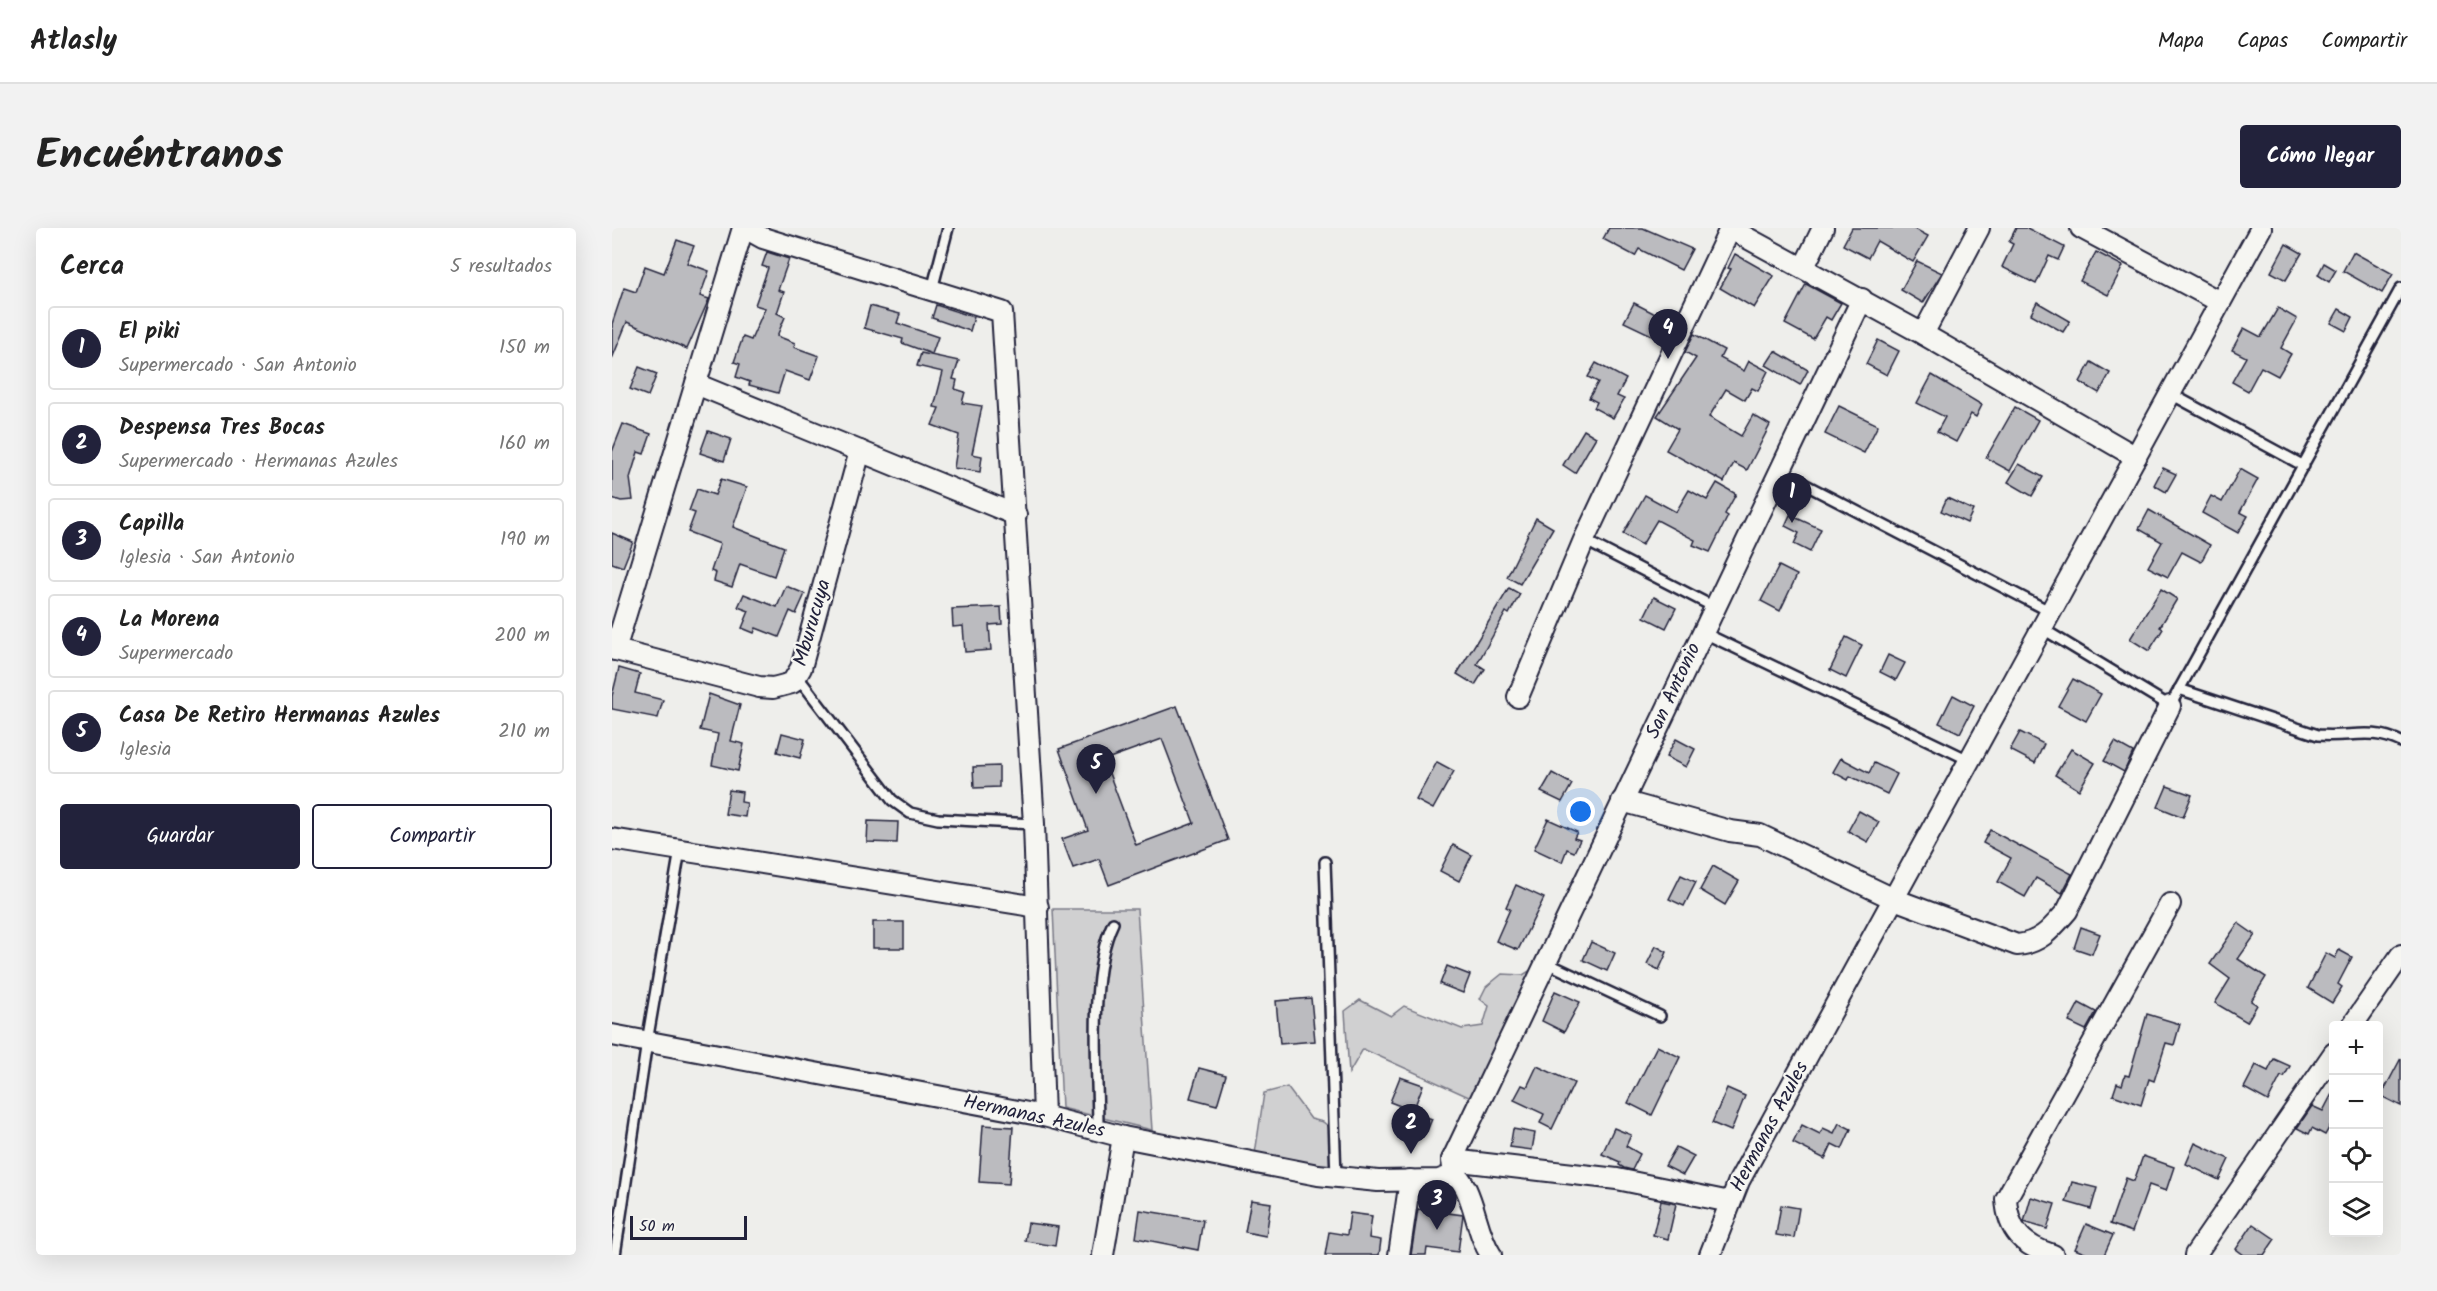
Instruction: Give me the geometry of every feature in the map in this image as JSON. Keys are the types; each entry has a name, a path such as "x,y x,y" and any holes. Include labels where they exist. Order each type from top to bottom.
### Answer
{"street":[{"path":"614,650 744,228 763,238 1002,312 1034,824 1044,1116"},
{"path":"1518,697 1584,540 1730,228 1923,333 2136,457"},
{"path":"1804,267 1823,228"},
{"path":"1923,333 1978,228"},
{"path":"2081,228 2220,302"},
{"name":"Hermanas Azules","path":"612,1035 1044,1116 1123,1137 1336,1177 1378,1181 1438,1180 1454,1167 1617,1179 1730,1202 1739,1181 2261,228"},
{"name":"San Antonio","path":"1454,1167 1545,962 1862,299"},
{"path":"696,384 1016,515"},
{"name":"Mburucuya","path":"614,650 759,687 782,686 798,677 860,451"},
{"path":"1622,801 1730,831 1760,835 1894,899 2017,945 2031,944 2041,939 2067,911 2175,698"},
{"path":"612,838 1038,907"},
{"path":"2053,1255 2029,1246 2018,1237 2007,1215 2006,1199 2170,904"},
{"path":"2355,1021 2401,955"},
{"path":"2197,1254 2329,1060"},
{"path":"1103,1255 1123,1137"},
{"path":"1454,1167 1466,1189 1485,1246 1491,1255"},
{"path":"1399,1255 1410,1180"},
{"path":"1710,1255 1730,1202"}],"lane":[{"path":"932,290 948,228"},
{"path":"2175,698 2401,288"},
{"path":"2171,394 2304,466"},
{"path":"1779,471 2047,621 2175,698 2318,735 2383,734 2401,742"},
{"path":"1584,540 1714,607"},
{"path":"1702,632 1971,761"},
{"path":"798,677 892,800 910,813 938,819 1034,824"},
{"path":"615,1255 647,1042 680,850"},
{"path":"1325,861 1336,1177"},
{"path":"1098,1130 1098,970 1105,939 1113,923"},
{"path":"1545,962 1660,1016"}],"shaded area":[{"path":"1053,909 1137,909 1152,1130 1062,1108"},
{"path":"1534,968 1471,1098 1363,1049 1349,1073 1345,1011 1360,1000 1391,1016 1404,1006 1462,1029 1483,1026 1489,1006 1480,999 1486,987 1502,974 1523,975"},
{"path":"1287,1087 1311,1119 1323,1122 1333,1130 1334,1167 1255,1154 1264,1093"}],"building":[{"path":"1609,228 1643,228 1692,249 1681,270 1639,249 1635,256 1603,239"},
{"path":"1852,228 1913,228 1928,236 1913,262 1877,241 1868,258 1843,245"},
{"path":"2016,228 2027,228 2064,247 2058,260 2049,256 2036,284 2002,267 2013,244 2009,242"},
{"path":"677,240 694,246 687,263 709,271 700,296 709,299 687,349 627,322 612,359 612,324 624,288 636,292 645,266 664,273"},
{"path":"2286,244 2302,253 2286,280 2271,272"},
{"path":"767,252 789,259 778,290 784,292 777,313 785,317 777,336 795,343 794,347 819,356 810,380 785,371 778,393 749,385 750,382 736,377 740,364 734,362 743,337 751,340 765,308 755,305 768,268 762,266"},
{"path":"2096,252 2123,266 2108,295 2080,281"},
{"path":"2353,252 2393,274 2382,293 2343,271"},
{"path":"1735,254 1774,276 1754,308 1720,288 1731,269 1728,268"},
{"path":"1917,261 1942,273 1923,303 1901,290"},
{"path":"2324,263 2336,270 2329,282 2318,275"},
{"path":"1806,284 1841,303 1831,320 1826,317 1813,339 1785,324"},
{"path":"2037,302 2070,321 2063,332 2031,314"},
{"path":"1634,303 1673,323 1664,341 1624,322"},
{"path":"936,305 974,317 970,331 932,318"},
{"path":"870,306 900,314 897,323 938,337 932,354 902,343 903,339 864,328"},
{"path":"2278,308 2297,319 2281,348 2291,354 2278,376 2261,367 2248,391 2232,382 2246,357 2232,350 2244,328 2261,337"},
{"path":"2339,309 2353,317 2346,331 2331,323"},
{"path":"1694,334 1724,350 1720,358 1744,371 1749,361 1768,371 1758,391 1752,388 1745,400 1726,389 1709,417 1741,436 1753,415 1770,425 1747,470 1734,463 1724,482 1666,450 1678,429 1657,416 1696,358 1685,352"},
{"path":"1878,340 1899,351 1887,375 1866,364"},
{"path":"1775,351 1808,370 1800,385 1766,365"},
{"path":"921,353 959,361 953,379 957,380 955,389 965,392 962,403 982,406 972,454 982,456 980,472 954,468 959,435 932,425 939,408 934,407 943,372 917,366"},
{"path":"2091,362 2110,373 2099,393 2080,382"},
{"path":"1596,363 1626,379 1617,396 1624,399 1613,418 1594,408 1597,402 1589,398 1598,382 1588,377"},
{"path":"639,367 657,374 648,396 630,389"},
{"path":"1932,375 1982,405 1976,417 1971,414 1956,442 1937,432 1945,417 1917,403"},
{"path":"1839,406 1878,425 1864,453 1825,434"},
{"path":"2015,407 2038,420 2010,471 1986,458"},
{"path":"623,424 651,434 644,454 638,452 630,478 633,500 621,501 612,498 612,452"},
{"path":"1584,430 1596,437 1575,473 1563,465"},
{"path":"708,431 731,439 724,461 700,453"},
{"path":"2019,464 2043,477 2032,496 2008,482"},
{"path":"2163,468 2176,474 2166,492 2154,485"},
{"path":"2240,469 2258,479 2240,512 2248,516 2238,533 2202,513 2211,496 2222,502"},
{"path":"721,479 747,487 733,527 784,547 774,576 740,564 732,587 714,581 716,573 711,571 720,544 688,532 695,513 689,511 697,489 715,495"},
{"path":"1717,483 1736,494 1725,514 1728,516 1710,552 1693,545 1695,540 1657,520 1642,545 1623,534 1645,495 1676,512 1689,490 1707,500"},
{"path":"1947,498 1973,510 1967,523 1941,511"},
{"path":"2149,510 2210,545 2201,562 2182,552 2168,577 2148,567 2162,542 2139,529"},
{"path":"1790,515 1821,529 1810,552 1794,544 1799,533 1785,526"},
{"path":"1536,518 1553,528 1520,584 1507,577"},
{"path":"612,533 633,542 623,567 612,563"},
{"path":"1779,566 1797,575 1780,611 1761,601"},
{"path":"786,586 805,594 796,614 790,611 779,637 756,628 754,633 742,628 749,611 738,607 744,594 777,607"},
{"path":"1509,588 1520,594 1509,614 1506,612 1477,664 1485,669 1475,685 1457,674"},
{"path":"2161,589 2177,599 2160,627 2163,629 2149,651 2130,639"},
{"path":"1654,597 1676,608 1666,628 1644,617"},
{"path":"1001,607 1002,624 989,625 991,650 965,652 963,626 953,627 952,609"},
{"path":"1846,637 1862,645 1846,678 1830,670"},
{"path":"1888,655 1905,663 1896,680 1880,672"},
{"path":"619,668 640,674 635,693 663,700 658,718 612,709 612,696"},
{"path":"2073,679 2101,694 2086,721 2058,706"},
{"path":"709,694 740,705 731,741 744,744 738,771 712,765 718,734 700,730"},
{"path":"1953,695 1974,706 1960,733 1939,723"},
{"path":"1177,706 1228,840 1109,885 1099,859 1073,868 1062,839 1088,830 1059,749","holes":["1162,739 1194,823 1136,845 1104,760"]},
{"path":"2020,732 2044,744 2035,763 2010,750"},
{"path":"782,733 805,739 800,758 777,752"},
{"path":"1676,739 1695,749 1686,767 1666,757"},
{"path":"2115,742 2133,752 2124,772 2104,761"},
{"path":"2071,749 2095,763 2079,790 2055,775"},
{"path":"1841,758 1869,773 1874,763 1897,774 1887,794 1850,776 1848,780 1833,772"},
{"path":"1437,762 1454,771 1433,809 1416,800"},
{"path":"999,766 999,787 974,788 973,767"},
{"path":"1552,773 1572,784 1562,802 1541,792"},
{"path":"2167,786 2192,795 2183,817 2158,807"},
{"path":"729,790 742,792 741,802 747,803 745,817 725,814"},
{"path":"1859,811 1879,822 1868,842 1848,831"},
{"path":"1548,819 1577,832 1574,838 1580,840 1574,852 1567,849 1562,862 1534,849"},
{"path":"868,821 898,822 897,843 867,842"},
{"path":"1990,830 2072,874 2062,893 2036,878 2025,897 1998,882 2011,858 1983,843"},
{"path":"1453,845 1472,855 1459,881 1440,871"},
{"path":"1713,866 1739,881 1725,905 1700,890"},
{"path":"1681,875 1696,882 1684,906 1669,899"},
{"path":"1516,885 1544,898 1518,950 1496,941 1510,909 1506,907"},
{"path":"873,922 904,922 904,948 873,948"},
{"path":"2238,923 2255,935 2238,959 2266,977 2251,1001 2257,1005 2247,1022 2215,1003 2230,979 2210,964"},
{"path":"2081,927 2100,934 2092,954 2074,948"},
{"path":"1591,942 1615,953 1607,971 1583,960"},
{"path":"1656,946 1667,952 1659,970 1647,964"},
{"path":"2339,950 2352,957 2338,984 2342,987 2332,1003 2308,988 2326,953 2335,958"},
{"path":"1447,966 1470,975 1463,993 1440,984"},
{"path":"1555,991 1580,1002 1564,1032 1542,1021"},
{"path":"1311,998 1315,1041 1280,1044 1276,1001"},
{"path":"2079,1003 2096,1012 2086,1030 2069,1022"},
{"path":"2147,1014 2180,1024 2174,1045 2166,1043 2154,1081 2149,1079 2141,1105 2113,1095 2117,1083 2122,1085 2125,1075 2129,1076"},
{"path":"1657,1046 1680,1057 1652,1115 1628,1103"},
{"path":"2401,1058 2401,1106 2383,1097 2383,1092"},
{"path":"2274,1059 2290,1066 2284,1077 2281,1076 2268,1101 2244,1088 2256,1065 2268,1071"},
{"path":"1537,1066 1574,1083 1552,1129 1540,1123 1544,1114 1514,1100 1522,1085 1527,1087"},
{"path":"1199,1068 1226,1075 1217,1105 1190,1098"},
{"path":"1400,1077 1423,1085 1413,1111 1390,1102"},
{"path":"1727,1088 1745,1096 1731,1131 1712,1123"},
{"path":"2329,1100 2329,1128 2325,1135 2312,1128 2309,1134 2297,1128 2312,1106 2323,1111"},
{"path":"1410,1111 1432,1119 1427,1131 1405,1123"},
{"path":"1839,1123 1851,1129 1842,1149 1832,1144 1825,1159 1793,1143 1802,1125 1820,1134 1823,1128 1834,1133"},
{"path":"983,1125 1013,1127 1009,1184 979,1182"},
{"path":"1614,1128 1631,1135 1626,1146 1640,1154 1632,1170 1624,1168 1619,1165 1620,1162 1602,1154"},
{"path":"1513,1129 1535,1133 1532,1150 1510,1147"},
{"path":"2195,1143 2229,1159 2219,1180 2186,1164"},
{"path":"1676,1147 1694,1156 1683,1175 1665,1166"},
{"path":"2143,1156 2174,1167 2166,1191 2149,1185 2132,1232 2110,1224 2126,1178 2134,1181"},
{"path":"2072,1182 2097,1188 2091,1209 2066,1202"},
{"path":"2031,1197 2055,1204 2047,1229 2024,1222"},
{"path":"1251,1200 1271,1203 1266,1236 1245,1232"},
{"path":"1661,1201 1676,1204 1668,1239 1653,1235"},
{"path":"1781,1205 1799,1208 1794,1238 1776,1235"},
{"path":"1418,1209 1463,1215 1458,1252 1427,1248 1426,1255 1411,1255"},
{"path":"1140,1210 1203,1220 1198,1250 1136,1238"},
{"path":"1350,1213 1372,1216 1369,1238 1381,1240 1379,1255 1325,1255 1329,1232 1347,1235"},
{"path":"1028,1223 1058,1227 1055,1246 1025,1241"},
{"path":"2086,1224 2113,1235 2104,1255 2089,1255 2075,1249"},
{"path":"2253,1224 2275,1239 2264,1255 2244,1255 2236,1249"}],"place":[{"name":"La Morena","path":"1668,359"},
{"name":"El piki","path":"1792,523"},
{"name":"Casa De Retiro Hermanas Azules","path":"1096,794"},
{"name":"Despensa Tres Bocas","path":"1411,1154"},
{"name":"Capilla","path":"1437,1230"}]}
